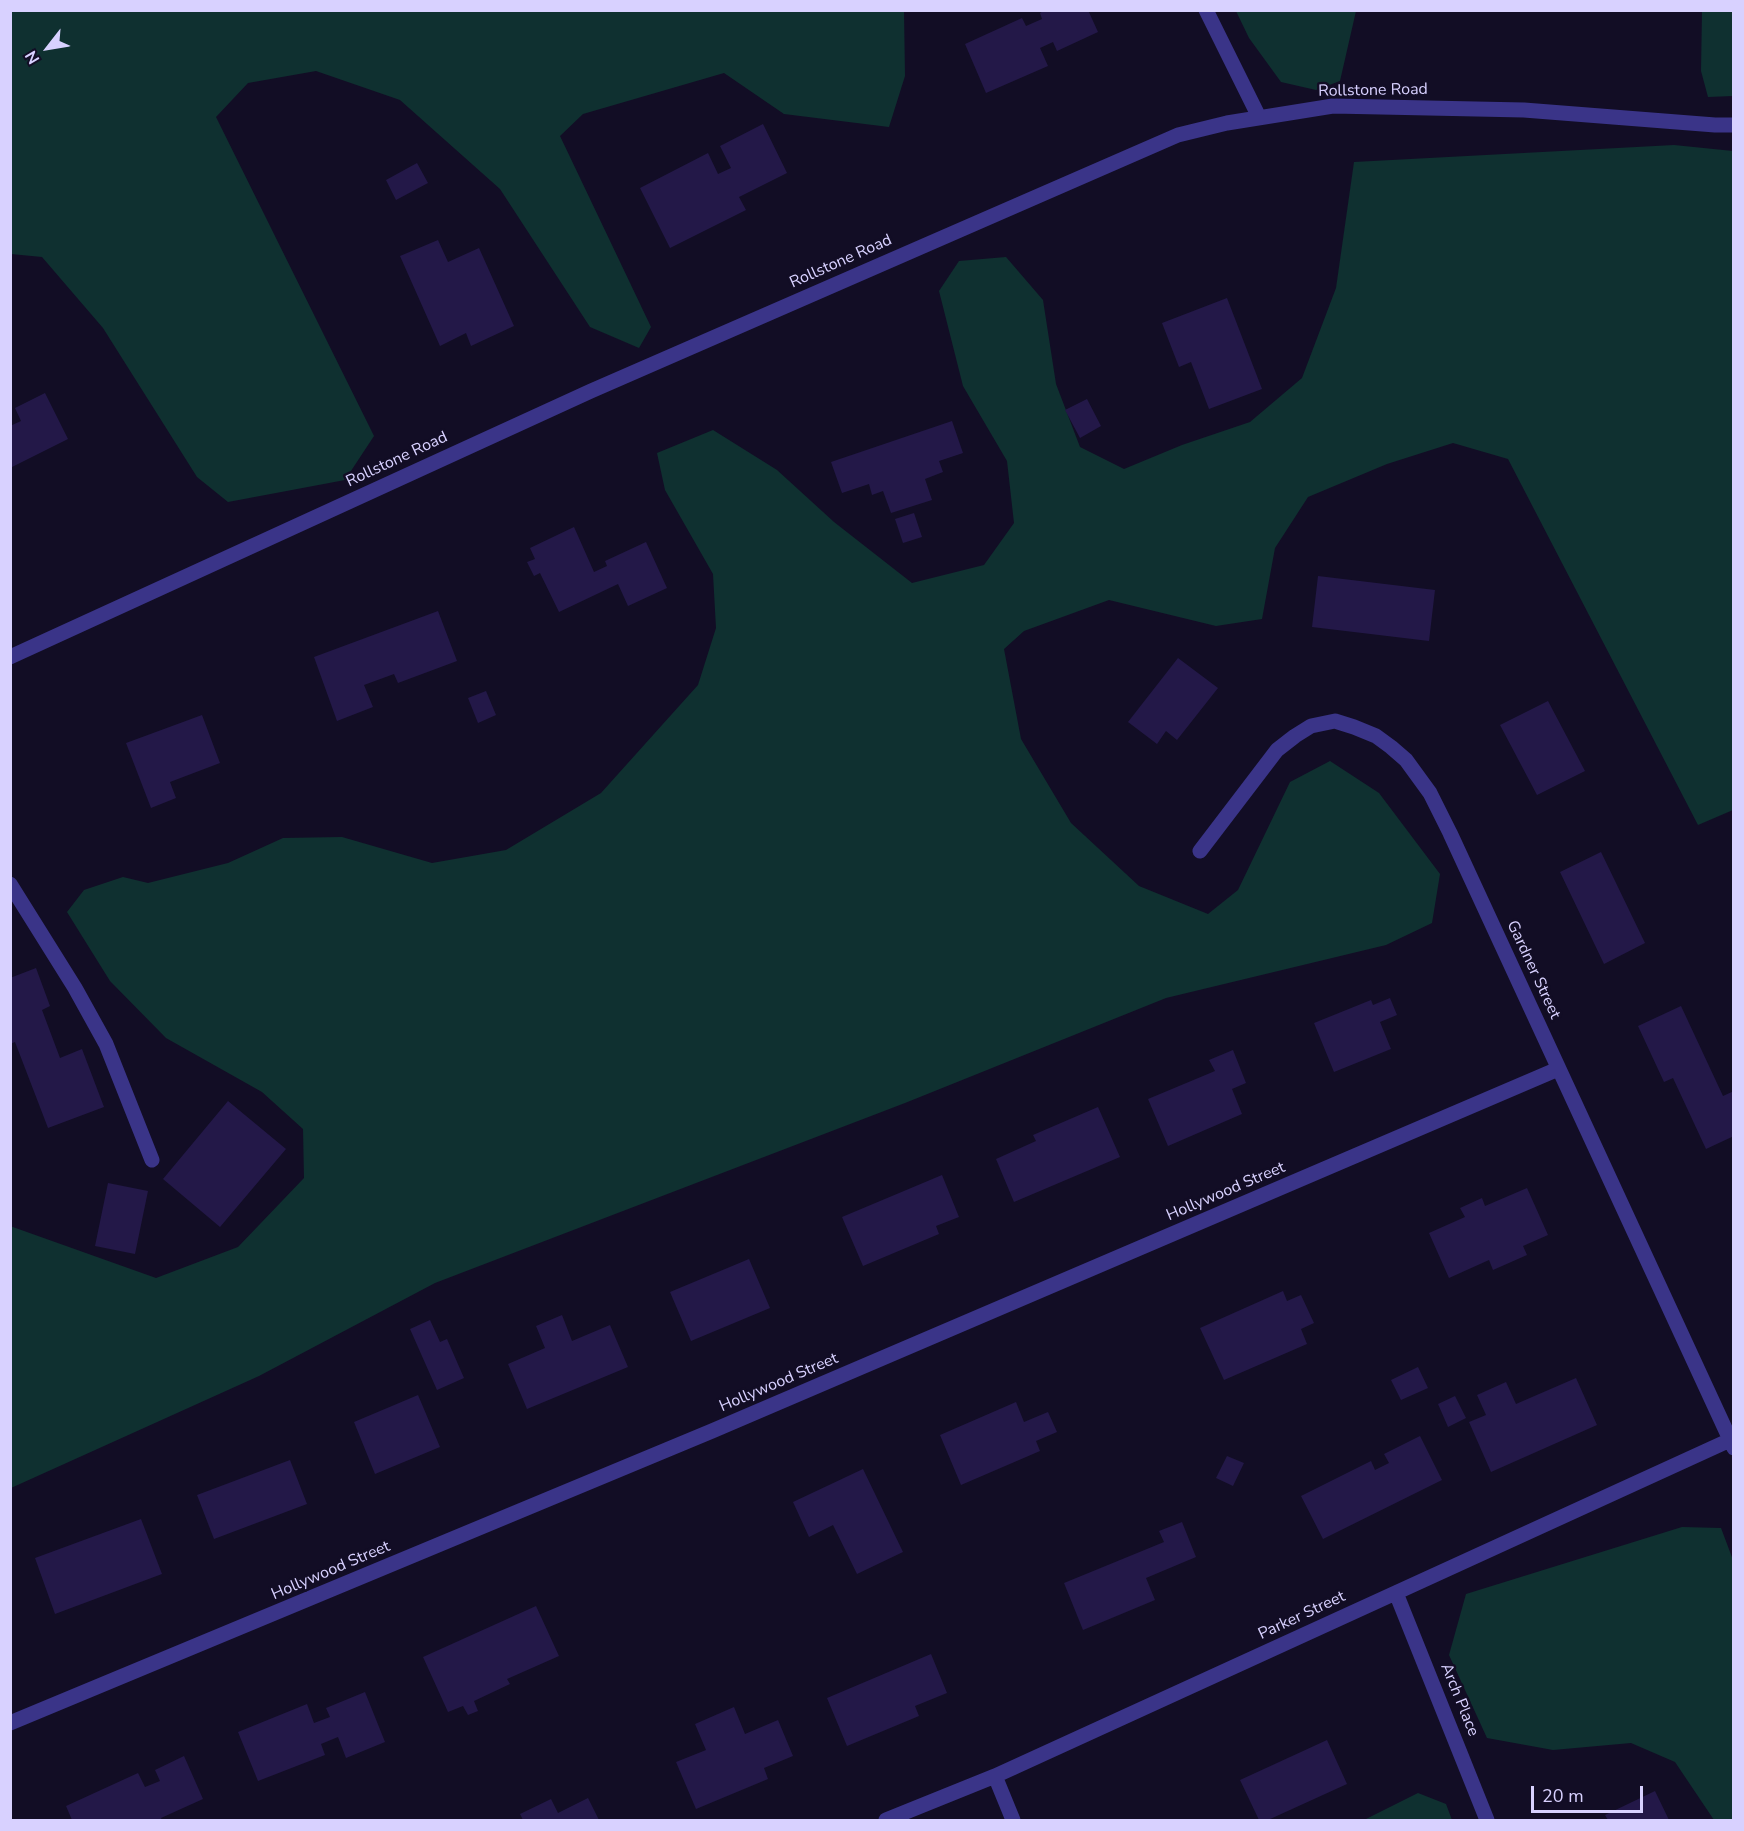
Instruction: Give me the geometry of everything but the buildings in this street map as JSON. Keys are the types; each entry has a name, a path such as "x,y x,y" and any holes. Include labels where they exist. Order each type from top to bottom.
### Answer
{"street":[{"path":"1206,10 1259,117"},
{"name":"Rollstone Road","path":"10,657 591,391 1179,135 1227,123 1333,106 1524,110 1734,125"},
{"name":"Gardner Street","path":"1200,850 1277,750 1311,726 1335,721 1376,736 1406,760 1430,793 1732,1444"},
{"path":"10,884 75,988 106,1044 152,1160"},
{"name":"Hollywood Street","path":"10,1723 702,1436 1558,1069"},
{"name":"Parker Street","path":"886,1821 995,1776 1396,1593 1732,1444"},
{"name":"Arch Place","path":"1396,1593 1487,1821"},
{"path":"995,1776 1013,1821"}],"green space":[{"path":"10,11 904,11 905,76 889,127 784,114 724,73 583,114 560,136 651,327 639,348 590,327 500,189 400,100 316,71 248,83 216,117 374,436 345,480 228,502 197,477 103,328 42,257 11,254"},
{"path":"1236,11 1356,11 1340,81 1316,90 1281,82 1249,38"},
{"path":"1702,11 1733,11 1733,96 1708,97 1701,71"},
{"path":"1674,145 1733,151 1733,810 1698,825 1508,459 1453,443 1387,464 1308,497 1275,548 1262,619 1216,626 1109,600 1024,631 1004,649 1021,739 1071,823 1139,886 1208,914 1238,890 1290,782 1330,761 1379,793 1440,874 1432,923 1386,945 1166,998 905,1103 435,1283 259,1376 11,1488 10,1226 156,1278 238,1247 304,1178 303,1129 262,1092 166,1038 110,981 67,912 84,890 123,877 148,883 228,863 283,838 342,837 432,863 506,850 601,793 698,685 716,628 713,574 665,490 657,453 713,430 777,470 834,522 912,583 984,565 1014,523 1007,461 963,386 939,291 959,261 1006,257 1043,300 1056,384 1080,447 1124,469 1182,445 1250,422 1302,378 1336,288 1354,162"},
{"path":"1682,1527 1721,1528 1733,1560 1733,1820 1714,1820 1675,1762 1631,1743 1553,1750 1487,1738 1449,1655 1466,1594"},
{"path":"1418,1793 1446,1804 1452,1820 1364,1820"}]}
